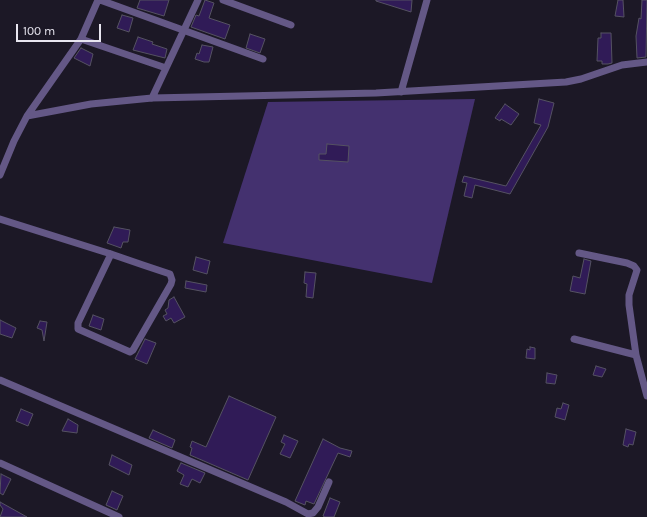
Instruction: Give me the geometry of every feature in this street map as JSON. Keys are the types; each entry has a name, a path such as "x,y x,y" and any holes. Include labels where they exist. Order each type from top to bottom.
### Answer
{"street":[{"path":"0,175 14,141 27,116 81,39 99,0 263,59"},
{"path":"152,98 198,0"},
{"path":"223,0 291,25"},
{"path":"401,92 427,0"},
{"path":"81,39 166,68"},
{"path":"27,116 91,104 152,98 401,92 573,82 622,65 647,62"},
{"path":"0,219 111,254 170,274 172,280 132,351 78,329 78,323 111,254"},
{"path":"579,253 627,263 634,266 637,270 629,299 636,355 647,396"},
{"path":"574,339 636,355"},
{"path":"0,380 286,502 308,514 313,513 318,507 329,482"},
{"path":"0,463 119,517"}],"shaded area":[{"path":"475,99 432,283 223,243 268,102"}],"building":[{"path":"140,0 169,0 164,16 137,8"},
{"path":"205,0 214,3 209,18 230,25 225,39 191,27 196,15 199,16"},
{"path":"412,0 411,12 376,1"},
{"path":"618,0 623,0 624,17 615,16"},
{"path":"642,0 647,0 646,57 637,58 636,36 639,18 641,19"},
{"path":"122,15 133,18 129,32 117,28"},
{"path":"601,33 611,33 612,63 602,64 602,61 597,61 598,38 601,38"},
{"path":"250,34 265,39 260,53 246,48"},
{"path":"138,37 167,49 165,58 133,50"},
{"path":"202,45 213,47 209,62 195,59 197,53 199,54"},
{"path":"81,48 93,54 90,66 74,58"},
{"path":"539,99 554,103 548,127 510,194 475,185 472,198 464,196 467,183 462,182 464,176 506,186 541,125 534,123"},
{"path":"505,104 519,114 511,125 501,119 500,121 495,118"},
{"path":"327,144 349,146 348,162 319,160 319,154 326,154"},
{"path":"114,227 130,230 128,242 123,242 121,248 107,243"},
{"path":"196,257 210,261 207,274 193,270"},
{"path":"584,259 591,261 585,294 570,291 573,276 580,278"},
{"path":"305,272 316,273 313,298 306,297 307,284 304,283"},
{"path":"186,281 207,285 206,292 185,288"},
{"path":"174,297 185,317 174,323 171,318 166,321 163,316 167,314 165,310 168,308 169,300"},
{"path":"93,315 104,319 101,330 89,326"},
{"path":"0,320 16,328 12,338 0,334"},
{"path":"40,321 47,322 44,341 42,330 37,328"},
{"path":"145,339 156,343 147,364 135,359"},
{"path":"530,347 535,348 535,359 526,358 527,349 530,350"},
{"path":"596,366 606,369 602,377 593,375"},
{"path":"547,373 557,375 555,384 546,383"},
{"path":"229,396 276,417 248,480 190,455 192,441 206,447"},
{"path":"563,403 569,405 565,420 555,417 557,408 561,409"},
{"path":"21,409 33,414 28,426 16,421"},
{"path":"68,419 78,425 77,433 62,431"},
{"path":"626,429 636,432 633,445 629,444 628,447 623,445"},
{"path":"153,430 175,440 172,448 149,438"},
{"path":"284,435 298,441 290,458 280,454 285,444 281,442"},
{"path":"323,439 340,448 352,451 350,457 338,453 314,504 306,501 305,505 295,501"},
{"path":"112,455 132,465 129,475 109,465"},
{"path":"181,463 205,473 200,483 192,479 188,487 180,484 184,475 177,471"},
{"path":"1,474 11,479 3,495 0,493"},
{"path":"112,491 123,496 117,510 106,505"},
{"path":"330,498 340,502 334,517 325,517 323,516"},
{"path":"0,502 27,517 0,517 3,509"}]}
